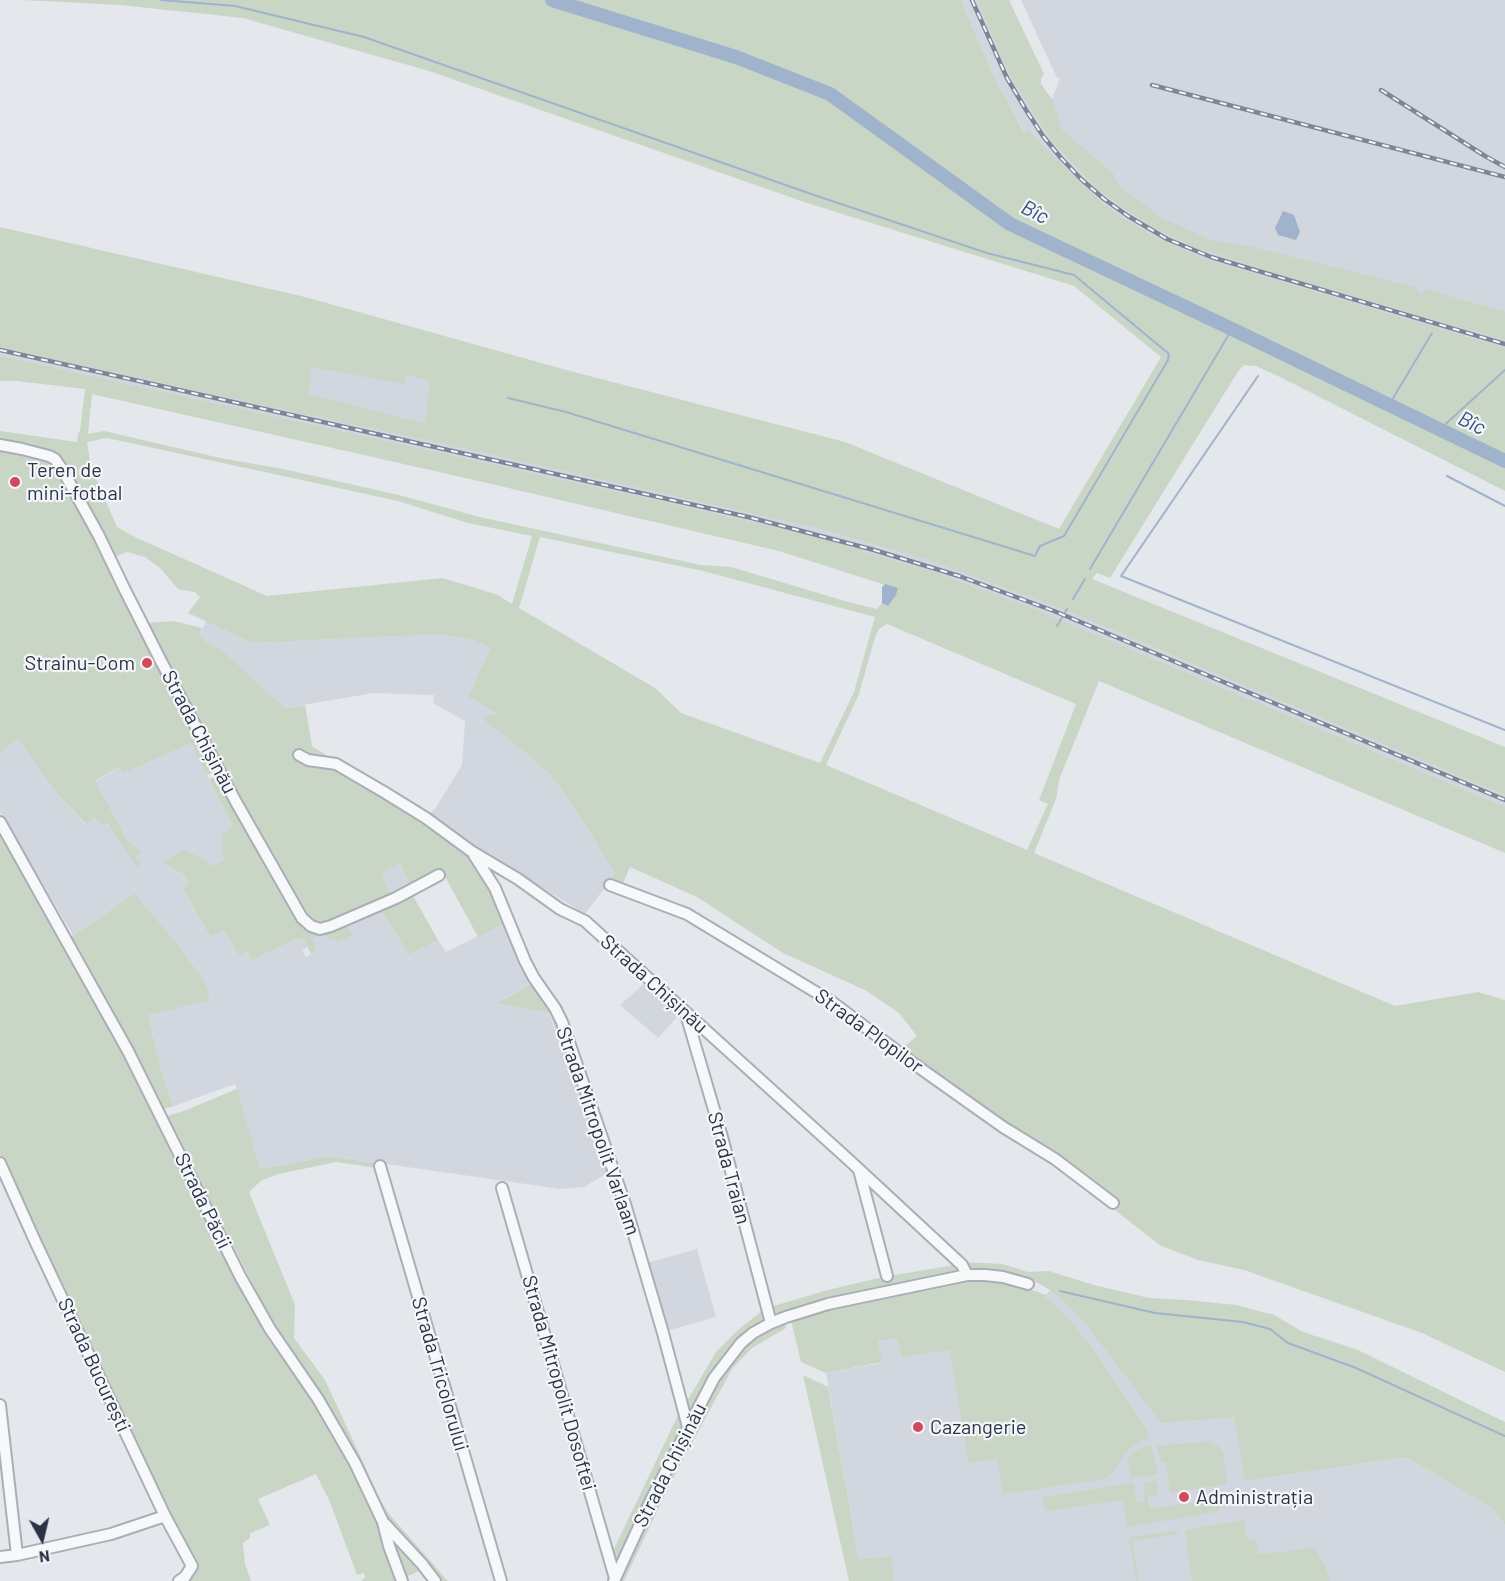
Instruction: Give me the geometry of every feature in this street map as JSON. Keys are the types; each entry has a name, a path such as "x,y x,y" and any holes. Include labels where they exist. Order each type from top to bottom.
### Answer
{"street":[{"name":"Strada Chișinău","path":"0,445 49,456 55,459 62,469 236,802 302,918 311,926 320,929 331,926 402,895 439,874"},
{"name":"Strada Chișinău","path":"299,756 336,764 426,818 471,851 518,879 560,909 585,921 962,1265 967,1275"},
{"name":"Strada Păcii","path":"0,822 129,1051 240,1276 270,1329 318,1399 355,1463 383,1522 402,1581"},
{"name":"Strada Mitropolit Varlaam","path":"471,851 495,888 534,978 562,1022 625,1204 688,1427"},
{"name":"Strada Plopilor","path":"610,885 687,914 832,1002 917,1066 1055,1160 1113,1203"},
{"name":"Strada Traian","path":"686,1013 722,1137 771,1323"},
{"name":"Strada București","path":"0,1163 165,1516 192,1566 185,1577 179,1581"},
{"name":"Strada Tricolorului","path":"380,1166 501,1581"},
{"path":"859,1170 887,1276"},
{"name":"Strada Mitropolit Dosoftei","path":"502,1188 614,1580"},
{"name":"Strada Chișinău","path":"614,1580 652,1498 714,1378 732,1353 753,1333 771,1323 828,1304 967,1275 1002,1277 1028,1284"},
{"path":"0,1405 17,1555"},
{"path":"0,1557 111,1534 165,1516"},
{"path":"383,1522 435,1581"}],"shaded area":[{"path":"961,0 987,0 1061,129 1052,99 1060,78 1056,76 1021,0 1505,0 1505,366 1116,231 1036,153 993,75"},
{"path":"0,275 469,372 1068,595 1505,779 1505,834 999,624 885,584 779,551 713,534 86,392 84,388 0,381"},
{"path":"206,621 253,643 445,635 470,639 492,647 468,697 498,715 526,753 551,776 575,808 615,874 585,914 433,820 431,812 462,765 465,721 433,703 434,695 373,693 285,708 223,651 199,635"},
{"path":"18,739 57,794 85,824 95,817 106,823 136,857 140,852 128,841 95,782 120,767 124,773 191,742 233,827 222,853 225,860 210,866 173,856 162,862 184,875 190,884 183,888 210,937 224,930 239,956 248,952 252,960 299,938 305,941 308,947 302,950 306,957 313,953 311,939 348,927 382,911 409,955 438,940 446,952 507,922 532,984 498,1002 549,1013 605,1174 584,1187 561,1189 330,1156 260,1169 235,1084 174,1106 165,1084 148,1014 208,1000 205,982 183,951 135,893 73,935 0,812 0,753"},
{"path":"400,864 410,886 390,895 380,873"},
{"path":"644,984 678,1016 658,1038 620,1005"},
{"path":"697,1249 716,1317 666,1331 647,1263"},
{"path":"1050,1290 1086,1324 1235,1417 1245,1481 1407,1457 1493,1509 1505,1525 1505,1581 894,1581 890,1556 859,1559 826,1373 881,1363 878,1341 1041,1301"}],"green space":[{"path":"22,0 961,0 993,75 1024,132 1028,129 1104,205 1128,221 1201,258 1505,348 1505,491 1282,378 1256,366 1244,365 1110,578 1097,573 1092,579 1505,747 1505,795 1061,608 923,558 817,528 0,347 0,227 305,297 570,371 845,442 1059,529 1161,357 1074,286 807,203 429,71 243,18 120,5","holes":["311,367 404,384 406,375 430,381 425,423 309,394"]},
{"path":"977,0 1009,0 1044,74 1041,84 1052,99 1062,130 1113,173 1118,185 1162,218 1211,240 1257,248 1418,288 1417,291 1423,293 1425,289 1505,312 1505,340 1297,280 1194,247 1137,217 1097,189 1052,141 1011,78"},
{"path":"0,356 815,537 933,572 1027,606 1505,807 1505,853 1099,681 1059,780 1056,799 1034,853 1395,1006 1478,992 1505,1000 1505,1372 1422,1333 1244,1270 1198,1260 1161,1246 1116,1211 1118,1202 1084,1173 1006,1125 901,1049 917,1036 899,1013 865,990 783,953 697,897 630,867 621,888 609,881 615,874 575,808 551,776 483,719 497,714 468,697 491,647 470,639 445,635 253,643 188,613 200,597 195,592 178,589 159,567 145,557 127,552 115,557 62,464 52,453 42,448 0,442 0,431 77,442 85,389 0,381","holes":["92,394 779,551 898,589 888,606 882,603 877,609 731,567 701,565 480,517 399,495 104,431 88,434","107,438 398,501 468,523 532,536 512,604 498,595 443,578 267,596 117,527 91,467 87,442","540,537 703,571 875,617 854,692 820,763 681,713 655,688 519,608","887,624 1076,704 1039,800 1048,804 1027,850 826,765 859,694 879,629"]},
{"path":"0,449 47,459 56,466 92,528 190,724 188,726 213,772 207,775 191,743 124,773 119,767 95,781 128,841 141,852 136,857 141,863 137,867 107,823 102,825 95,817 86,824 57,794 18,739 0,753"},
{"path":"174,621 202,628 199,635 223,651 285,708 305,705 312,746 470,854 494,890 507,922 478,937 442,871 410,886 400,864 381,873 390,895 320,926 306,918 146,623"},
{"path":"216,776 237,817 239,812 297,920 306,929 314,932 412,894 438,940 409,955 382,911 348,927 352,935 337,942 334,938 330,940 322,934 312,939 316,949 311,954 305,941 299,938 252,960 247,952 239,956 224,930 210,937 183,888 189,884 184,875 162,862 183,850 207,860 210,866 225,860 222,853 223,833 233,827 209,779"},
{"path":"0,830 124,1056 268,1339 305,1388 348,1460 369,1503 398,1581 361,1581 365,1578 364,1573 357,1575 330,1502 316,1474 258,1499 270,1525 250,1533 250,1538 243,1543 245,1564 251,1581 185,1581 196,1569 160,1498 74,1307 0,1154"},
{"path":"135,893 183,951 205,982 208,991 209,1000 148,1015 165,1084 174,1106 163,1109 69,938"},
{"path":"532,984 552,1008 610,1171 605,1174 550,1013 497,1003"},
{"path":"237,1089 260,1169 330,1156 376,1163 377,1168 336,1162 279,1174 262,1180 249,1192 295,1305 294,1338 325,1380 389,1514 448,1581 440,1581 386,1517 319,1391 276,1330 167,1116"},
{"path":"965,1262 1002,1264 1028,1272 1049,1271 1149,1298 1236,1305 1274,1315 1303,1332 1358,1350 1505,1422 1505,1525 1493,1509 1407,1457 1245,1481 1234,1417 1161,1423 1086,1324 1050,1290 1022,1276 991,1271 972,1271"},
{"path":"954,1265 961,1272 832,1299 772,1316 770,1307 828,1290 883,1277"},
{"path":"973,1277 1014,1283 1046,1295 1045,1297 1066,1316 1094,1350 1149,1437 1130,1448 1113,1472 1105,1479 1003,1494 997,1459 969,1463 950,1350 902,1357 897,1338 878,1341 882,1362 826,1373 801,1362 791,1320 844,1304"},
{"path":"763,1310 765,1320 742,1337 723,1357 688,1414 686,1403 716,1352"},
{"path":"784,1322 786,1328 752,1348 732,1369 671,1482 624,1581 616,1581 706,1401 729,1362 752,1339"},
{"path":"803,1375 828,1387 859,1559 891,1556 894,1581 849,1581"},
{"path":"680,1411 684,1425 616,1565 612,1553"},
{"path":"1211,1441 1223,1452 1227,1484 1170,1493 1166,1462 1161,1462 1157,1446"},
{"path":"1151,1445 1158,1474 1132,1478 1127,1459 1135,1451"},
{"path":"1156,1481 1158,1495 1147,1496 1150,1509 1220,1499 1221,1507 1217,1512 1127,1527 1123,1500 1045,1511 1042,1497 1134,1483 1137,1503 1145,1503 1143,1483"},
{"path":"1244,1520 1247,1540 1256,1539 1258,1555 1311,1548 1317,1551 1329,1575 1329,1581 1192,1581 1185,1530"},
{"path":"1177,1531 1178,1534 1133,1541 1138,1581 1136,1581 1129,1537"},
{"path":"396,1541 421,1570 404,1578 391,1543"}],"water":[{"path":"1283,211 1294,215 1300,232 1296,240 1278,235 1275,228"},
{"path":"885,584 898,588 888,606 882,603 882,587"}],"waterway":[{"path":"161,0 235,6 364,37 817,196 987,253 1074,275 1169,354 1168,360 1064,536 1040,546 1035,556 566,412 508,398"},
{"name":"Bîc","path":"552,0 736,57 830,94 1010,224 1505,461"},
{"path":"1090,569 1232,329"},
{"path":"1389,405 1432,333"},
{"path":"1439,430 1505,370"},
{"path":"1258,376 1121,576 1505,730"},
{"path":"1447,476 1505,506"},
{"path":"1073,599 1085,579"},
{"path":"1057,626 1067,609"},
{"path":"1060,1291 1155,1313 1243,1322 1270,1329 1288,1343 1356,1368 1505,1436"}],"railway":[{"path":"972,0 1007,78 1043,136 1081,179 1128,216 1167,239 1211,257 1505,344"},
{"path":"1152,85 1505,177"},
{"path":"1381,90 1505,167"},
{"path":"0,350 748,517 874,550 959,576 1054,611 1505,800"}],"place":[{"name":"Teren de mini-fotbal","path":"15,482"},
{"name":"Strainu-Com","path":"147,663"},
{"name":"Cazangerie","path":"918,1427"},
{"name":"Administrația","path":"1184,1497"}]}
